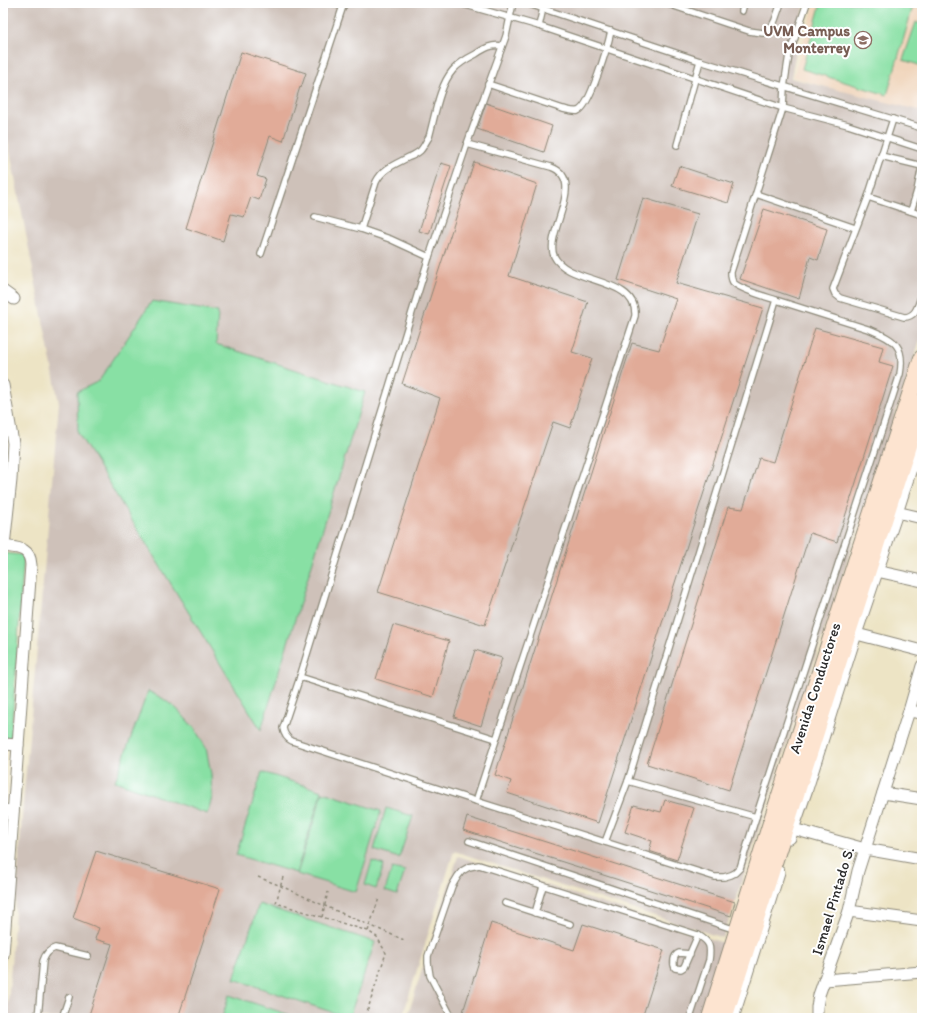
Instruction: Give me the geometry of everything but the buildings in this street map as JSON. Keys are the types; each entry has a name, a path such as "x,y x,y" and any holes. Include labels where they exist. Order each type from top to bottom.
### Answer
{"main road":[{"name":"Avenida Conductores","path":"710,1018 922,358"},
{"name":"Avenida Conductores","path":"724,1018 789,828 892,511 922,402"}],"street":[{"path":"3,292 14,300"},
{"path":"3,385 13,443 7,480 4,546 21,549 26,552 30,556 31,565 18,745 8,811 3,955"},
{"path":"3,420 12,431"},
{"path":"922,434 892,511 922,518"},
{"path":"873,570 922,581"},
{"path":"852,632 922,652"},
{"path":"922,666 909,711 922,713"},
{"name":"Ismael Pintado S.","path":"818,1018 817,1007 819,995 849,911 858,871 909,711"},
{"path":"3,744 18,745"},
{"path":"883,793 922,799"},
{"path":"733,1018 789,828 865,849 922,859"},
{"path":"849,911 922,921"},
{"path":"825,980 922,972"},
{"path":"738,1002 743,1018"}],"lane":[{"path":"261,254 344,5 334,3"},
{"path":"459,3 539,26 606,50 783,108 848,125 922,149"},
{"path":"513,3 502,46 429,257 283,728 285,736 292,741 715,877 724,877 735,873 740,868 900,374 901,365 900,350 885,336 871,330 742,288 736,285 731,278 734,259 783,108 784,87 789,55 807,3"},
{"path":"526,3 700,61 922,128"},
{"path":"665,3 748,31 764,33 772,26 781,3"},
{"path":"742,11 744,3"},
{"path":"539,26 543,8"},
{"path":"488,84 563,109 578,111 584,106 589,97 612,31"},
{"path":"361,229 379,176 387,168 420,151 425,144 429,137 445,82 454,69 482,50 492,46 502,46"},
{"path":"677,145 700,61"},
{"path":"893,119 868,197 833,289 835,294 840,298 904,317 914,314 922,294"},
{"path":"467,144 555,168 560,172 566,184 566,193 554,240 554,256 558,263 568,270 626,294 630,298 636,311 476,801"},
{"path":"881,156 922,166 911,211"},
{"path":"756,194 855,228"},
{"path":"868,197 922,215"},
{"path":"314,217 361,229 390,239 429,257"},
{"path":"605,842 628,781 776,300"},
{"path":"300,677 496,739"},
{"path":"628,781 756,817"},
{"path":"469,841 738,930"},
{"path":"452,1018 430,976 428,956 452,886 462,871 469,867 479,865 698,935 706,940 710,950 709,960 690,1018"},
{"path":"535,913 543,886"},
{"path":"505,903 570,924"},
{"path":"690,954 698,935"},
{"path":"38,1018 43,962 49,951 55,948 88,956"},
{"path":"62,1018 69,997"}],"path":[{"path":"283,876 276,903 368,931 377,937 386,952 364,1018"},
{"path":"258,877 404,940"},
{"path":"322,917 328,892"},
{"path":"368,931 379,898"}],"shaded area":[{"path":"3,3 805,3 791,78 922,111 922,334 723,938 454,851 402,1018 7,1018 23,804 59,403 3,116"},
{"name":"UVM Campus Monterrey","path":"815,3 922,3 922,115 793,77"},
{"path":"458,856 723,943 698,1018 407,1018"}],"green space":[{"name":"UVM Campus Monterrey","path":"821,3 914,3 887,95 802,69"},
{"path":"916,22 922,25 922,66 903,60"},
{"path":"152,301 218,312 216,344 365,392 261,730 78,433 77,392 99,381"},
{"path":"3,553 24,555 11,738 3,737"},
{"path":"148,691 162,698 177,709 195,729 206,748 211,774 212,798 207,814 115,781"},
{"path":"262,772 322,791 296,873 236,855"},
{"path":"323,792 381,811 356,892 297,874"},
{"path":"386,808 413,816 399,858 374,850"},
{"path":"372,861 384,865 376,889 365,885"},
{"path":"392,868 405,871 397,895 385,891"},
{"path":"259,904 375,942 349,1018 234,979"},
{"path":"229,995 299,1018 222,1018"}],"place":[{"name":"UVM Campus Monterrey","path":"863,40"}]}
